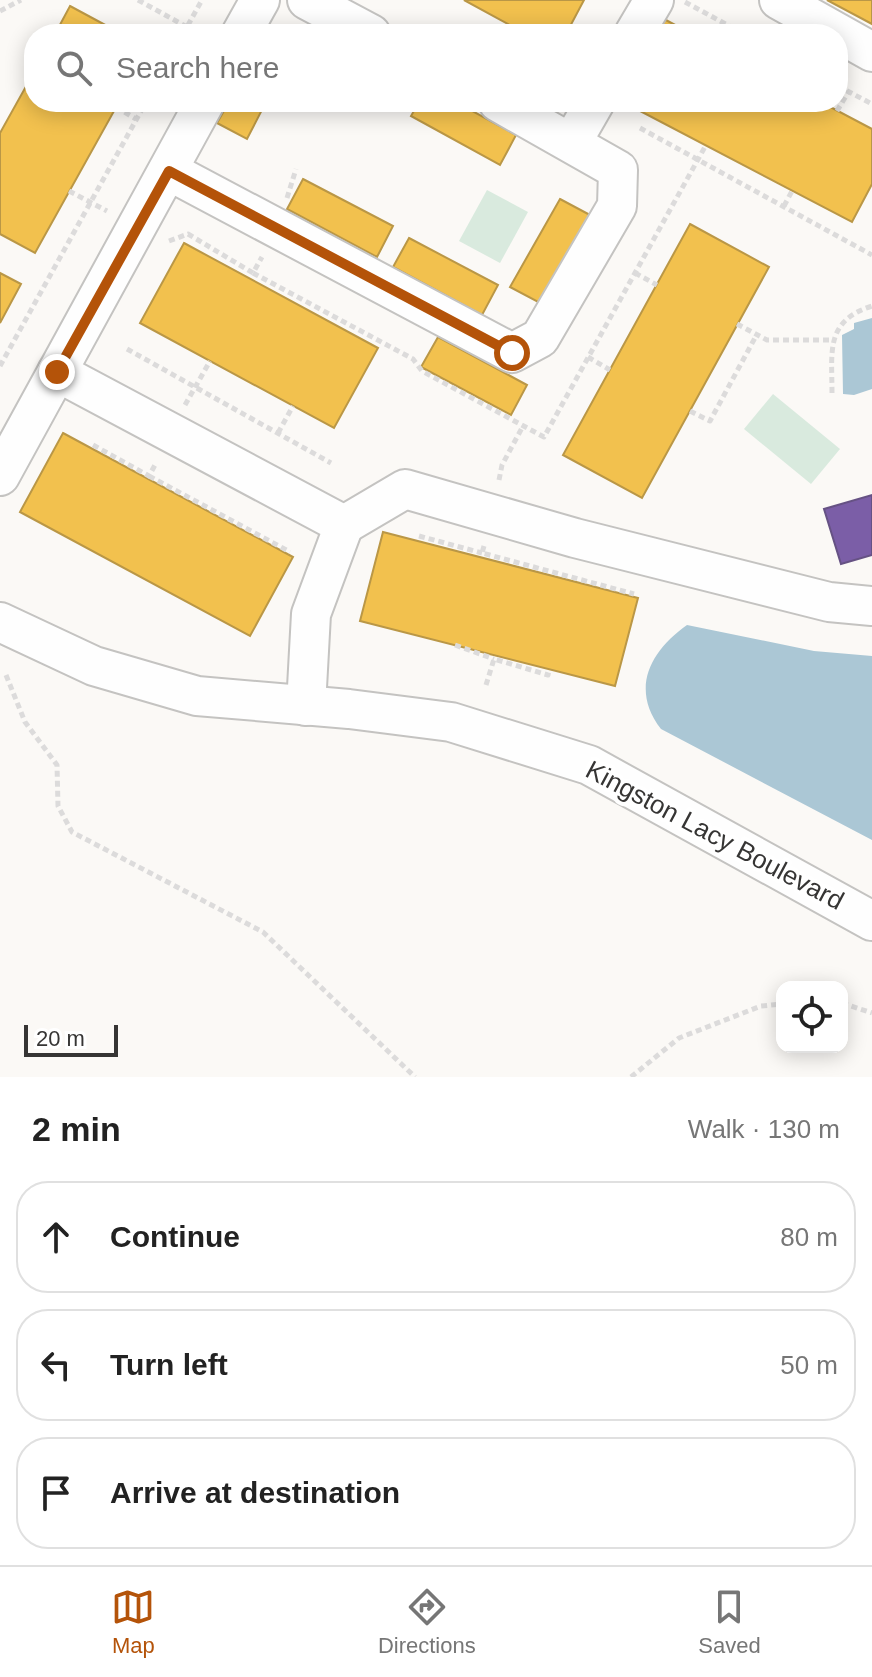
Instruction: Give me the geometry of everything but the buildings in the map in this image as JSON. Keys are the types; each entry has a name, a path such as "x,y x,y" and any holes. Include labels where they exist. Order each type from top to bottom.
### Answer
{"street":[{"path":"247,24 260,0"},
{"path":"307,0 352,24"},
{"path":"640,24 654,0"},
{"path":"779,0 822,24"},
{"path":"848,39 872,52"},
{"path":"0,476 200,112"},
{"path":"169,171 512,353 540,338 617,206 618,170 516,112"},
{"path":"572,142 589,112"},
{"path":"57,372 344,525"},
{"path":"306,706 311,614 344,525 405,489 575,538 829,602 872,606"},
{"name":"Kingston Lacy Boulevard","path":"0,622 94,666 197,696 451,722 589,765 872,921"}],"path":[{"path":"0,11 21,0"},
{"path":"138,0 182,24"},
{"path":"189,24 202,0"},
{"path":"681,0 725,24"},
{"path":"849,91 872,104"},
{"path":"124,112 136,119"},
{"path":"0,366 3,354 140,112"},
{"path":"640,128 872,255"},
{"path":"285,203 296,169"},
{"path":"69,191 90,202"},
{"path":"784,206 792,191"},
{"path":"157,237 168,241 188,234 253,273 268,247"},
{"path":"635,273 657,285"},
{"path":"832,393 832,340 853,312 872,306"},
{"path":"737,324 767,340 832,340"},
{"path":"690,411 710,421 756,336"},
{"path":"127,349 331,463"},
{"path":"588,357 610,370"},
{"path":"181,411 210,361"},
{"path":"278,433 293,406"},
{"path":"496,489 502,465 523,426"},
{"path":"93,445 290,552"},
{"path":"149,476 162,452"},
{"path":"419,536 634,594"},
{"path":"482,553 486,538"},
{"path":"455,645 548,675 549,669"},
{"path":"486,685 494,659"},
{"path":"6,675 25,722 57,765 58,806 72,832 263,932 415,1077"},
{"path":"631,1077 679,1038 761,1006 776,1005"},
{"path":"848,1005 872,1013"}],"green space":[{"path":"487,190 528,212 500,263 459,241"},
{"path":"773,394 840,449 811,484 744,429"}],"water":[{"path":"872,318 872,389 854,395 843,394 842,335 854,329 854,323"},
{"path":"687,625 814,651 872,656 872,840 661,729 647,700 648,672 663,647"}],"route":[{"path":"57,372 169,171 512,353"}]}
